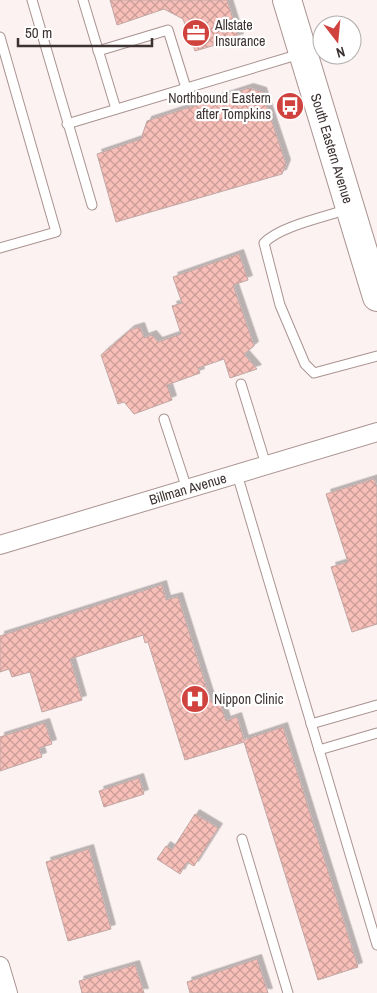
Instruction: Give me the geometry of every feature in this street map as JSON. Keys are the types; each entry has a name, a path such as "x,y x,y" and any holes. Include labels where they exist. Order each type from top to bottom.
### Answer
{"main road":[{"name":"South Eastern Avenue","path":"288,0 377,297"}],"street":[{"name":"Billman Avenue","path":"0,545 377,432"},
{"path":"0,966 8,993"}],"lane":[{"path":"32,0 92,205"},
{"path":"83,0 116,109"},
{"path":"98,50 168,30 186,88"},
{"path":"0,37 56,232 0,248"},
{"path":"67,124 303,53"},
{"path":"350,208 270,236 264,243 280,305 305,364 314,373 377,356"},
{"path":"241,384 266,465"},
{"path":"164,419 187,489"},
{"path":"237,474 377,945"},
{"path":"311,724 377,705"},
{"path":"319,750 377,733"},
{"path":"242,839 288,993"}],"building":[{"path":"110,0 227,0 239,38 195,51 183,19 164,9 117,25"},
{"path":"249,88 262,92 286,164 282,174 116,222 97,154 141,139 147,121"},
{"path":"239,254 248,280 233,285 254,346 244,354 257,369 230,378 224,359 198,368 200,373 167,385 172,400 134,414 124,402 118,404 101,355 130,330 140,327 144,338 152,335 158,342 181,334 172,306 182,303 173,277"},
{"path":"374,479 377,487 377,624 352,632 331,567 348,562 326,494"},
{"path":"162,585 166,600 178,597 211,702 219,700 226,721 237,717 244,740 283,727 358,967 318,980 244,742 185,760 148,642 145,643 143,635 70,659 82,700 42,712 30,672 12,677 9,669 0,672 0,636"},
{"path":"45,723 52,744 39,748 42,757 0,771 0,737"},
{"path":"139,778 144,794 104,807 99,791"},
{"path":"195,814 218,828 194,866 187,862 180,874 157,859 166,846 172,850"},
{"path":"89,849 111,929 68,941 46,862"},
{"path":"257,959 268,993 190,993 187,982"},
{"path":"135,965 144,993 82,993 79,981"}],"place":[{"name":"Allstate Insurance","path":"196,33"},
{"name":"Northbound Eastern after Tompkins","path":"290,106"},
{"name":"Nippon Clinic","path":"195,699"}]}
